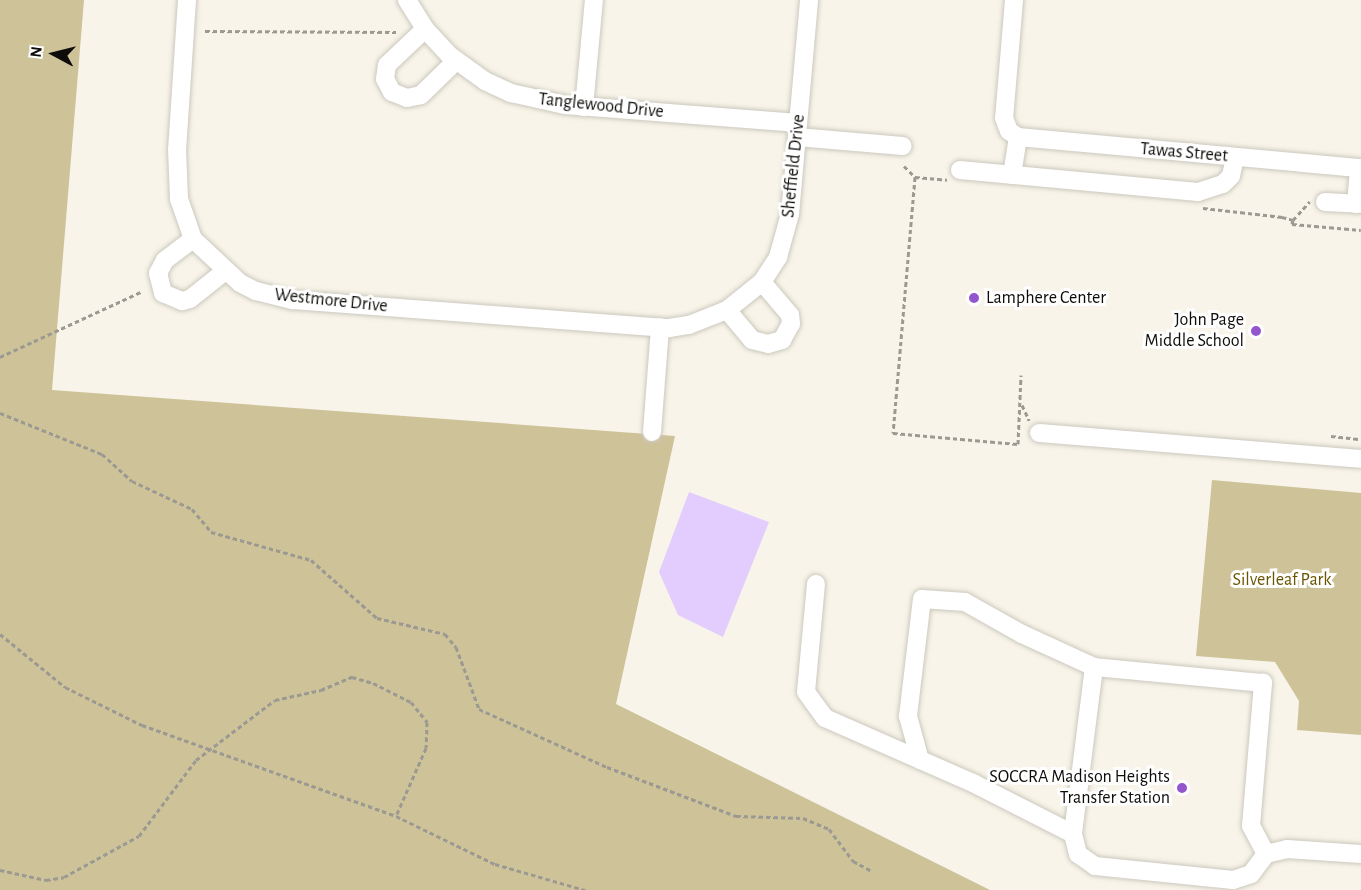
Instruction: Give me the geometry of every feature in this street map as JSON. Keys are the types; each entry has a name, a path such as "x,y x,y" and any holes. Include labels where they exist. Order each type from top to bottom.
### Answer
{"street":[{"name":"Westmore Drive","path":"187,0 176,177 184,217 194,239 224,272 256,291 293,300 660,327 688,325 728,310"},
{"name":"Tanglewood Drive","path":"408,0 425,29 456,61 511,93 541,102 798,130"},
{"path":"584,107 594,0"},
{"name":"Sheffield Drive","path":"728,310 762,282 785,241 798,130 809,0"},
{"path":"1012,175 1014,134 1004,117 1014,0"},
{"path":"425,29 387,65 385,79 392,92 406,98 421,95 456,61"},
{"path":"798,130 903,146"},
{"name":"Tawas Street","path":"1014,134 1360,168"},
{"path":"960,170 1198,192 1223,184 1231,176 1235,157"},
{"path":"1325,202 1359,204 1360,168"},
{"path":"194,239 165,260 158,273 163,293 182,301 190,299 224,272"},
{"path":"728,310 752,340 768,344 782,340 791,324 790,315 762,282"},
{"path":"652,432 660,327"},
{"path":"1034,428 1361,459"},
{"path":"816,584 806,692 825,718 920,760 1073,834"},
{"path":"920,760 908,716 922,599 965,602 1022,634 1094,667 1263,682 1251,826 1266,854"},
{"path":"1094,667 1073,834 1078,854 1095,866 1233,880 1251,874 1266,854 1287,849 1361,855"}],"path":[{"path":"205,31 396,32"},
{"path":"904,166 915,177 941,179"},
{"path":"915,177 893,432 1018,444 1022,405 1021,375"},
{"path":"1282,217 1293,220 1292,224 1361,230"},
{"path":"0,357 143,291"},
{"path":"1022,405 1034,428"},
{"path":"0,413 102,454 132,481 192,509 211,532 311,560 377,618 445,634 456,647 479,709 607,767 736,816 803,818 829,829 853,861 872,871"},
{"path":"1331,436 1361,439"},
{"path":"0,634 65,687 142,724 396,816 495,864 585,890"},
{"path":"0,870 46,880 64,877 139,836 196,760 274,700 321,690 352,677 374,683 411,702 427,722 426,748 396,816"}],"green space":[{"path":"0,0 84,0 52,390 675,436 616,704 990,890 0,890"},
{"name":"Silverleaf Park","path":"1212,480 1361,493 1361,735 1297,730 1299,701 1275,662 1196,656"}],"shaded area":[{"path":"689,492 769,522 723,637 678,615 659,572"}],"place":[{"name":"Lamphere Center","path":"974,298"},
{"name":"John Page Middle School","path":"1256,331"},
{"name":"SOCCRA Madison Heights Transfer Station","path":"1182,788"}]}
